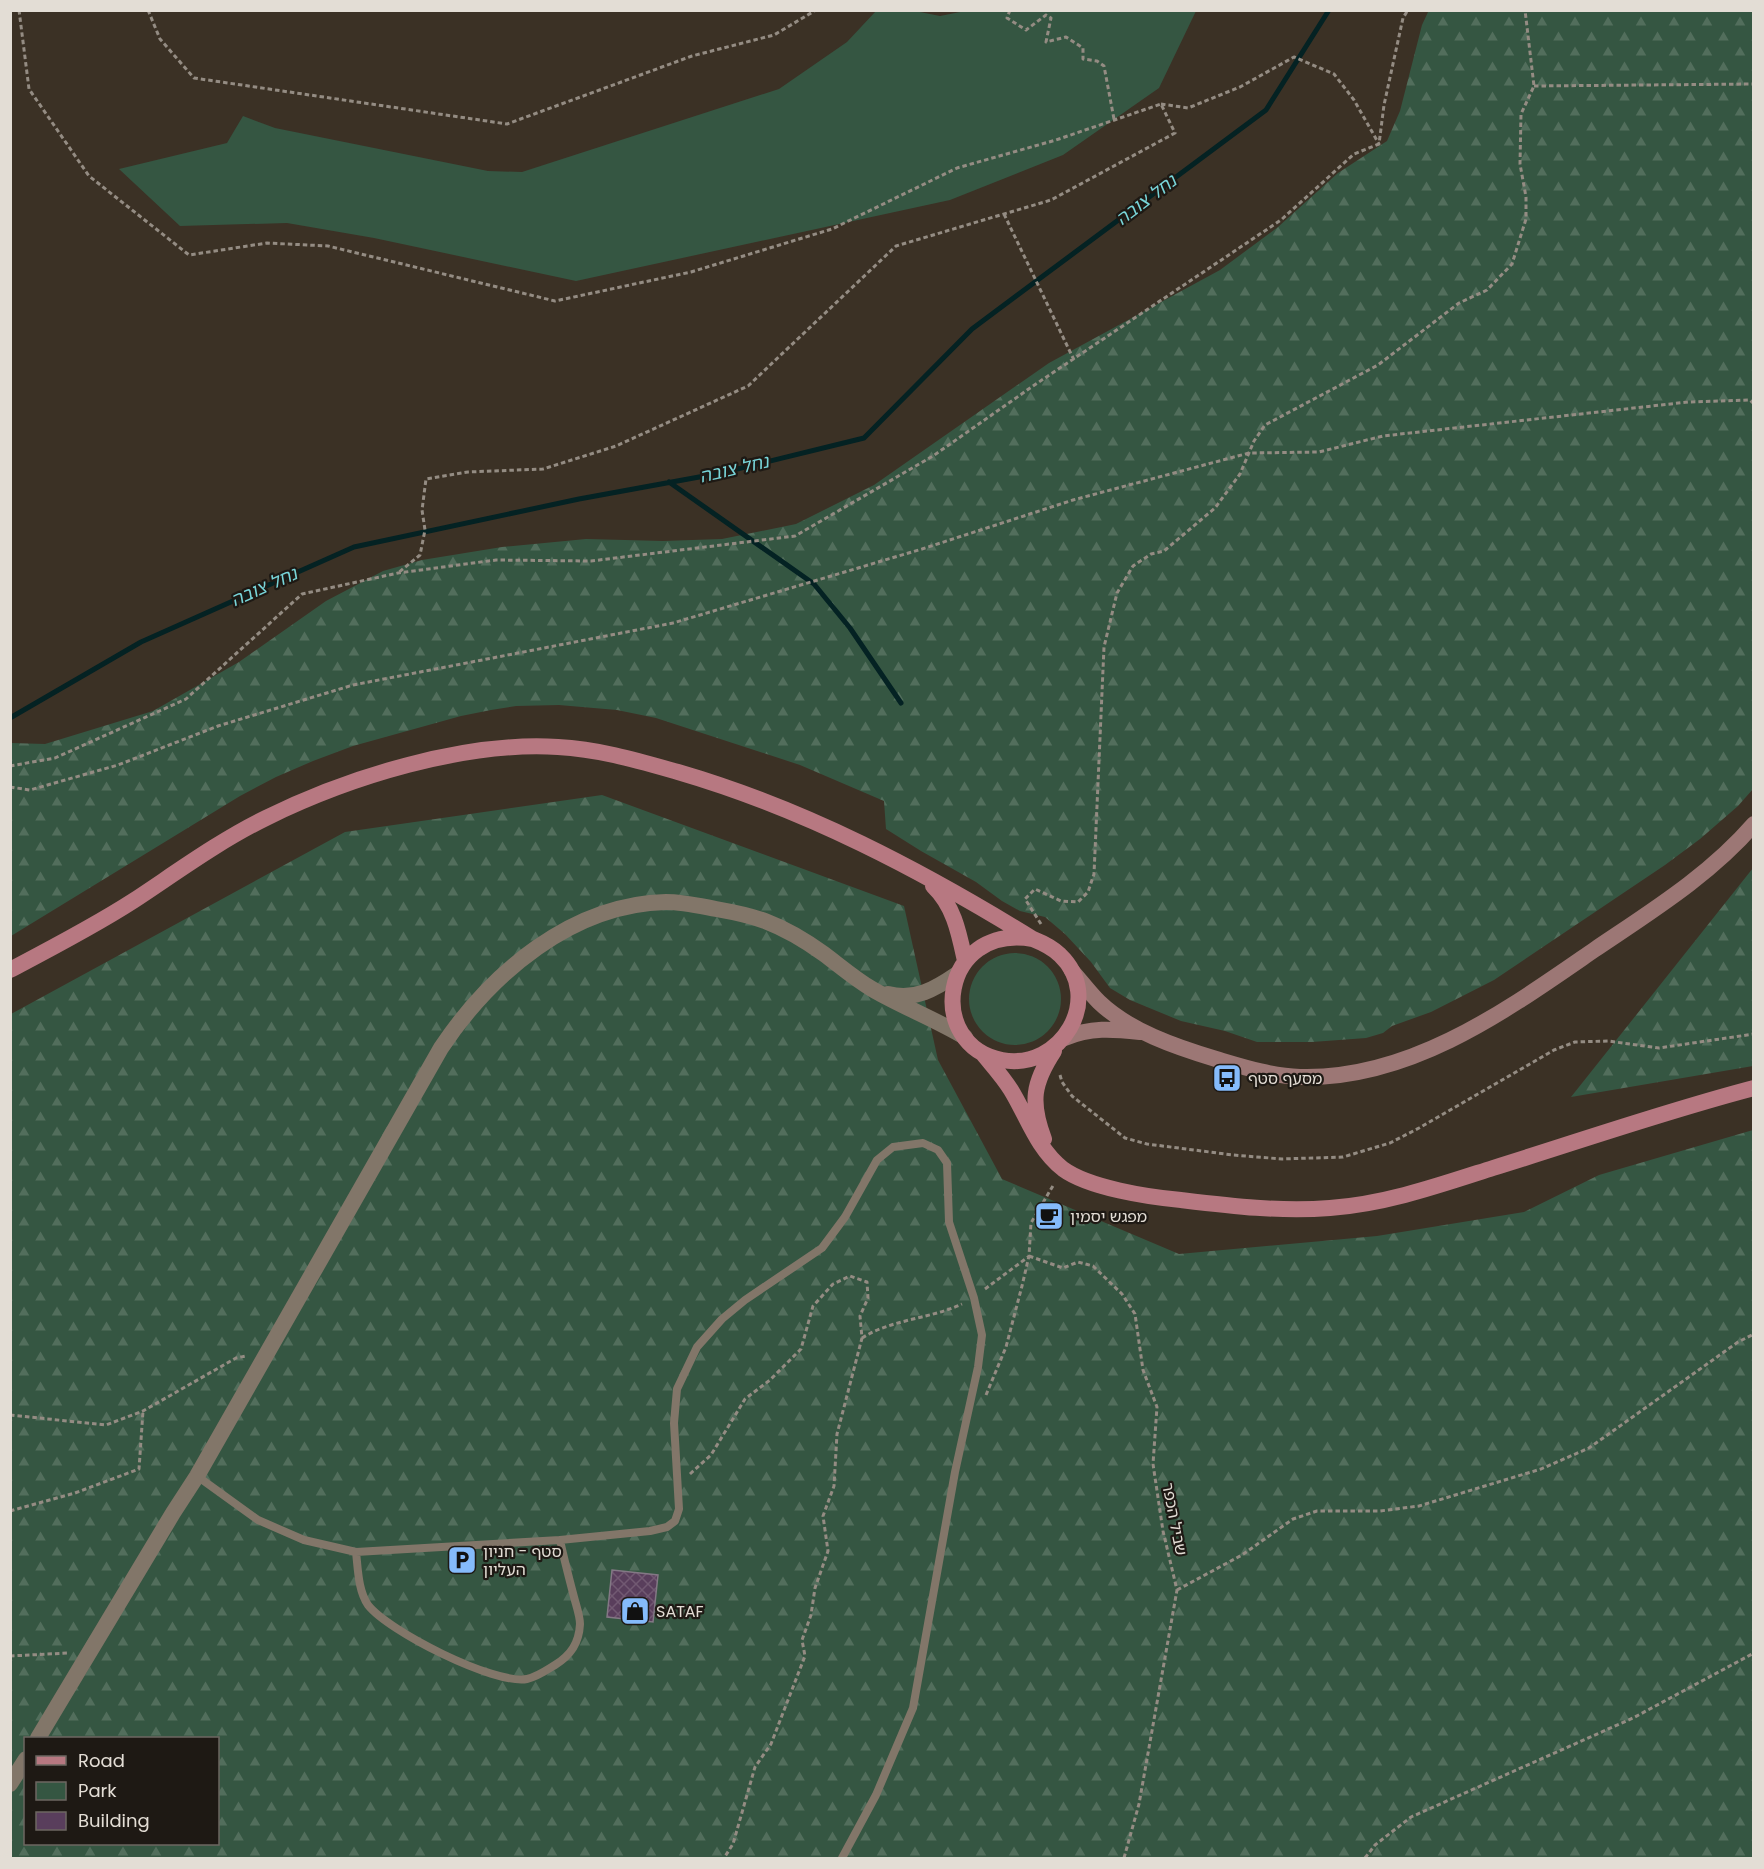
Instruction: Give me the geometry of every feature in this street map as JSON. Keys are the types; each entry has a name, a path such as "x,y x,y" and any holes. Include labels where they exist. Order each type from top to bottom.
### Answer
{"main road":[{"path":"10,969 130,903 213,847 268,817 350,784 431,760 501,748 557,747 586,750 643,762 698,778 795,813 873,848 1062,956 1072,971 1100,1002 1115,1015 1147,1033 1197,1053 1257,1071 1299,1077 1340,1075 1381,1067 1422,1053 1532,993 1683,890 1739,842 1754,824"},
{"path":"913,870 926,879 946,902 958,929 961,968"},
{"path":"1040,942 1018,936 1003,937 975,950 961,968 952,990 957,1023 965,1037 982,1052 1010,1088 1026,1121 1049,1154 1063,1168 1103,1185 1153,1197 1265,1210 1360,1205 1421,1191 1703,1101 1754,1088"},
{"path":"1049,1154 1039,1125 1035,1091 1040,1072 1074,1023 1078,1006 1077,988 1072,971"},
{"path":"982,1052 1001,1060 1021,1061 1041,1056 1061,1041 1080,1031 1098,1029 1147,1033"}],"street":[{"path":"39,1737 197,1476 441,1048 458,1023 490,986 523,958 556,935 584,921 621,908 668,902 697,906 747,915 782,928 823,953 865,985 897,1004 937,1020 965,1037"},
{"path":"865,985 879,992 908,996 921,994 936,988 961,968"},
{"path":"10,1784 24,1762"}],"lane":[{"path":"197,1476 258,1520 304,1540 356,1552 650,1532 667,1527 675,1521 679,1509 674,1423 677,1389 697,1347 722,1319 738,1306 822,1248 845,1217 876,1160 893,1147 923,1143 938,1150 947,1163 949,1222 974,1298 982,1335 978,1367 955,1472 914,1708 876,1795 842,1858"},
{"path":"356,1552 359,1581 368,1604 392,1625 480,1671 505,1678 526,1679 546,1671 566,1658 576,1644 580,1622 560,1539"}],"path":[{"path":"18,10 29,89 88,176 189,255 267,243 328,246 555,302 692,272 832,229 957,168 1056,140 1161,104 1188,108 1240,87 1294,57 1334,74 1354,100 1379,144"},
{"path":"148,10 160,39 194,78 507,124 692,56 774,35 816,10"},
{"path":"1010,10 1007,18 1026,30 1046,15 1050,18 1046,42 1066,37 1083,48 1083,59 1097,61 1104,66 1114,120"},
{"path":"1379,144 1384,105 1403,18 1408,10"},
{"path":"1040,942 1046,930 1025,899 1035,890 1061,901 1078,902 1088,892 1094,874 1104,647 1117,593 1133,566 1151,554 1164,551 1215,508 1239,474 1254,441 1265,425 1378,365 1459,303 1488,290 1512,264 1526,219 1526,197 1520,164 1521,114 1534,86 1525,10"},
{"path":"1534,86 1754,84"},
{"path":"398,573 420,555 425,530 422,510 426,479 468,472 543,470 616,446 748,386 896,246 1051,200 1175,133 1161,104"},
{"path":"10,766 55,758 186,699 302,594 398,573 496,560 591,561 795,536 933,456 1281,220 1354,154 1379,144"},
{"path":"1004,214 1074,360"},
{"path":"10,787 30,790 118,765 218,726 353,685 673,623 922,549 1073,500 1249,453 1318,452 1383,436 1688,402 1750,400 1754,404"},
{"path":"1060,1072 1062,1082 1072,1096 1125,1138 1147,1144 1233,1155 1282,1159 1343,1158 1390,1143 1554,1050 1575,1042 1608,1041 1659,1048 1754,1034"},
{"path":"985,1399 1006,1347 1029,1256 1031,1223 1063,1168"},
{"path":"862,1338 874,1330 943,1313 974,1298 1029,1256"},
{"name":"שביל הכפר","path":"1029,1256 1063,1268 1078,1262 1093,1266 1122,1294 1135,1314 1143,1370 1156,1407 1153,1464 1177,1590 1139,1804 1124,1858"},
{"path":"678,1490 687,1487 690,1473 711,1455 745,1399 770,1380 801,1350 813,1306 833,1284 850,1276 867,1282 868,1298 860,1316 862,1338 837,1434 834,1486 823,1516 828,1551 815,1588 811,1615 802,1640 805,1656 771,1744 755,1767 733,1844 724,1858"},
{"path":"1177,1590 1242,1555 1293,1519 1317,1511 1380,1511 1419,1506 1541,1469 1589,1448 1738,1342 1754,1334"},
{"path":"10,1415 106,1425 144,1411 236,1358 267,1352"},
{"path":"10,1511 75,1493 139,1469 144,1411"},
{"path":"10,1656 90,1652"},
{"path":"1365,1858 1375,1845 1412,1816 1633,1718 1754,1653"}],"green space":[{"path":"1429,10 1753,11 1753,789 1738,806 1700,839 1665,865 1494,980 1431,1012 1366,1038 1312,1042 1257,1042 1225,1031 1181,1021 1130,1000 1110,988 1091,962 1065,934 1045,917 1020,911 886,829 884,801 800,765 656,718 617,710 559,705 516,706 461,716 353,746 313,761 240,796 11,936 11,743 45,744 153,711 239,662 326,601 383,571 422,560 502,547 586,539 663,541 722,539 796,524 874,485 1049,363 1220,270 1278,227 1338,173 1387,141 1400,111 1422,25"},
{"path":"876,11 915,11 940,16 965,11 1196,11 1159,88 1063,155 950,200 576,281 374,238 287,223 180,226 119,169 227,143 243,116 275,128 488,171 522,172 779,89 847,42"},
{"path":"602,795 904,906 938,1060 1002,1179 1179,1254 1377,1236 1524,1212 1599,1175 1753,1130 1753,1858 11,1858 11,1014 345,832"},
{"path":"1753,868 1753,1066 1571,1097"},
{"path":"1015,953 1033,956 1048,966 1058,981 1061,999 1058,1017 1048,1032 1033,1042 1015,1045 997,1042 982,1032 972,1017 969,999 972,981 982,966 997,956"}],"building":[{"path":"612,1570 658,1575 653,1622 607,1617"}],"waterway":[{"name":"נחל צובה","path":"10,718 141,642 354,547 579,499 721,473 864,438 972,329 1266,110 1329,10"},
{"path":"669,482 814,584 850,628 901,703"}],"place":[{"name":"מסעף סטף","path":"1227,1078"},
{"name":"מפגש יסמין","path":"1049,1216"},
{"name":"סטף - חניון העליון","path":"462,1560"},
{"name":"SATAF","path":"635,1611"}]}
